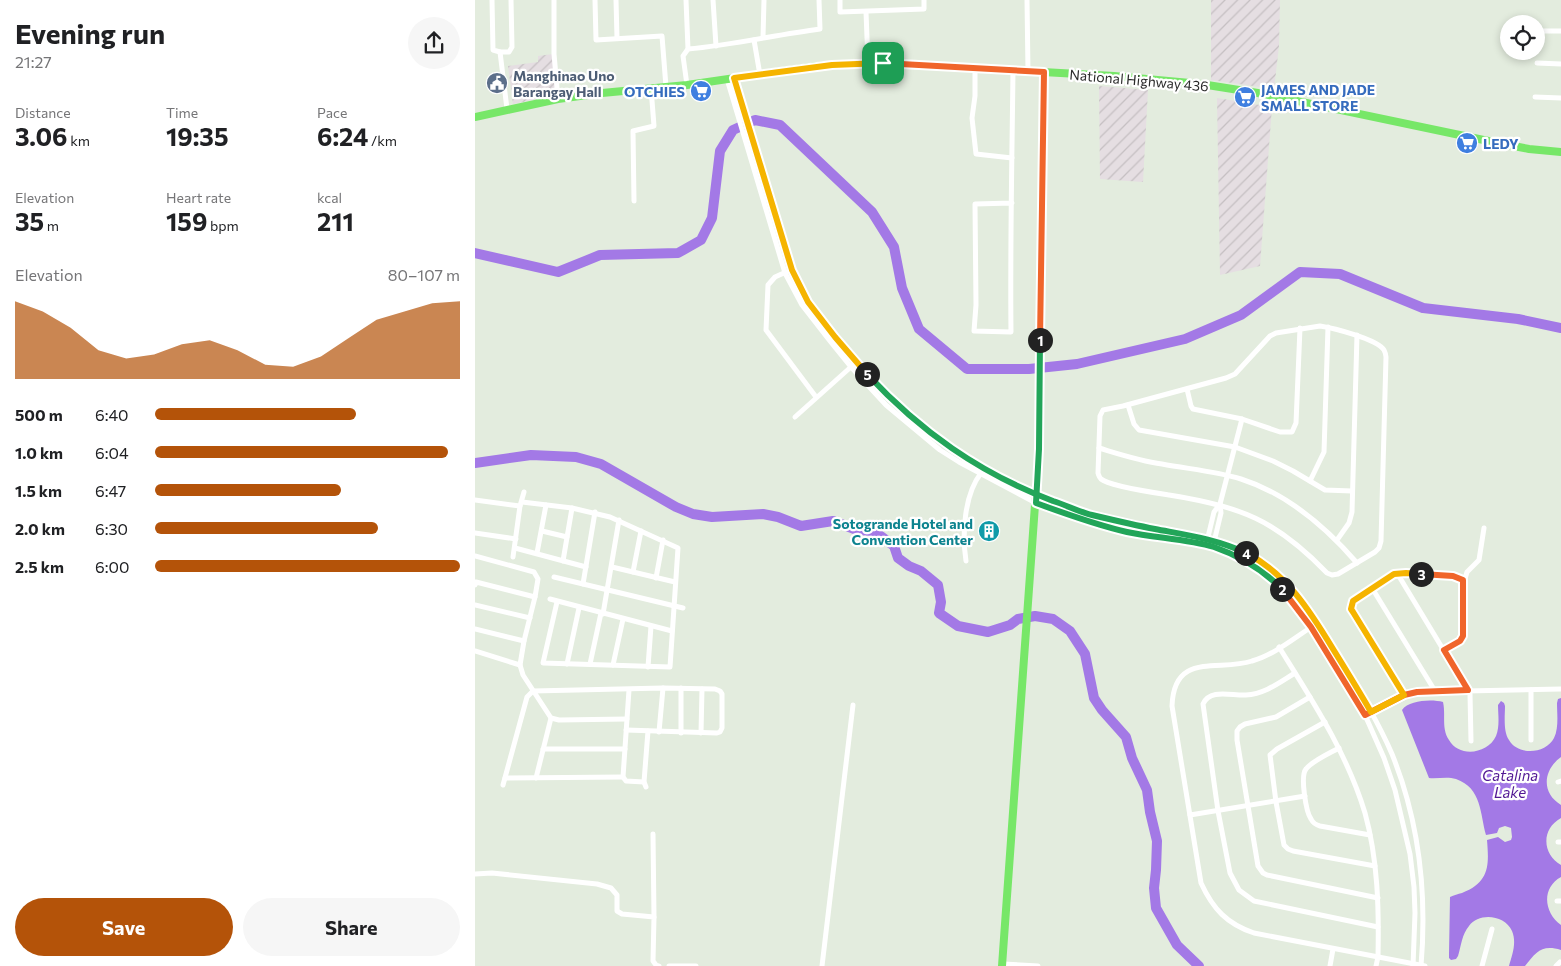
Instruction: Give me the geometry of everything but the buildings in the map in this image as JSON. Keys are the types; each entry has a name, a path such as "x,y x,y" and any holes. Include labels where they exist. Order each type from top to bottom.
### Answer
{"main road":[{"name":"National Highway 436","path":"475,117 558,99 687,85 818,66 868,63 1013,70 1201,84 1264,94 1513,146 1561,152"},
{"path":"1002,965 1036,503 1044,72"}],"street":[{"path":"492,0 493,50 500,52 509,52 512,47 511,0"},
{"path":"554,0 558,99"},
{"path":"595,0 596,40 662,36 666,87"},
{"path":"616,0 617,38"},
{"path":"686,0 688,49 683,56 687,85"},
{"path":"713,0 716,46"},
{"path":"763,37 764,0"},
{"path":"688,49 820,28 819,0"},
{"path":"840,0 840,12 924,9 924,0"},
{"path":"1027,0 1028,71"},
{"path":"866,12 868,63"},
{"path":"1545,31 1561,31"},
{"path":"754,40 760,75"},
{"path":"500,52 507,109"},
{"path":"1537,63 1561,64"},
{"path":"975,68 975,96 972,118 976,154 1012,158"},
{"path":"1012,203 975,204 974,331 1011,332 1012,203 1012,158 1013,70"},
{"path":"731,79 750,144 792,270 808,302 856,362 891,400 945,444 985,470 1036,494 1089,514 1214,540 1230,546 1265,564 1292,589 1317,622 1371,712 1391,754 1412,818 1422,885 1422,966 1254,934 1239,928 1223,916 1212,904 1201,883 1171,706 1174,689 1188,671 1203,665 1245,663 1263,657 1317,622"},
{"path":"635,201 633,131 654,126 651,88"},
{"path":"1535,97 1561,98"},
{"path":"750,144 771,232 785,273 802,305 851,368 886,405 917,433 979,474 1036,503 1105,527 1154,538 1213,547 1245,561 1274,581 1296,606 1365,715 1384,758 1395,790 1410,854 1415,913 1413,965"},
{"path":"792,270 775,277 768,285 766,330 816,397"},
{"path":"1311,481 1324,452 1329,327"},
{"path":"1329,327 1357,336 1381,346 1385,350 1381,541 1377,550 1339,574 1329,574 1299,545 1271,526 1245,513 1220,504 1136,489 1103,480 1098,473 1101,411 1231,376 1270,336 1282,331 1300,328 1329,327"},
{"path":"1187,389 1193,409 1242,419 1285,433 1292,432 1295,428 1300,328"},
{"path":"1337,540 1351,518 1357,336"},
{"path":"795,418 856,362"},
{"path":"1128,405 1134,424 1139,430 1235,448 1273,461 1325,490 1352,491"},
{"path":"1213,547 1221,513 1220,504 1242,419"},
{"path":"1099,448 1139,460 1227,476 1258,486 1287,501 1313,519 1337,540 1357,563"},
{"path":"966,561 964,548 965,520 969,501 979,474 985,470"},
{"path":"513,557 524,492"},
{"path":"475,500 546,505 595,512 619,520 677,548 670,667 543,663 557,602"},
{"path":"1205,546 1214,512 1220,504"},
{"path":"537,553 546,505"},
{"path":"563,561 571,508"},
{"path":"583,584 595,512"},
{"path":"589,664 608,591 619,520"},
{"path":"1444,650 1460,641 1463,636 1464,584 1467,572 1479,560 1484,528"},
{"path":"542,531 567,537"},
{"path":"633,572 641,531"},
{"path":"475,533 516,539"},
{"path":"656,578 663,540"},
{"path":"515,548 586,567"},
{"path":"475,556 534,572 538,578 520,665 523,675 551,718 559,720 627,719"},
{"path":"612,567 675,582"},
{"path":"1404,695 1351,609 1355,598 1397,573 1453,576 1460,578 1464,584"},
{"path":"1397,573 1468,690 1471,699 1471,740"},
{"path":"554,577 683,608"},
{"path":"475,585 476,582 535,597"},
{"path":"1372,588 1435,690"},
{"path":"550,599 672,631"},
{"path":"475,605 530,618"},
{"path":"567,664 579,608"},
{"path":"613,665 623,619"},
{"path":"648,667 651,626"},
{"path":"475,629 524,641"},
{"path":"1279,647 1325,722 1339,748 1358,793 1370,835 1375,866 1379,927 1376,966"},
{"path":"475,651 520,665"},
{"path":"1295,673 1261,693 1214,695 1209,696 1204,701 1203,712 1218,811 1232,879 1239,890 1249,898 1265,904 1379,927"},
{"path":"659,732 663,688"},
{"path":"681,688 681,733"},
{"path":"503,785 527,696 533,691 681,688 720,690 722,694 723,717 720,732 681,733 626,730"},
{"path":"701,733 702,689"},
{"path":"623,778 629,690"},
{"path":"1365,715 1404,695 1417,692 1435,690 1561,690"},
{"path":"1531,690 1531,740"},
{"path":"1310,697 1276,717 1245,724 1237,731 1257,866 1263,873 1378,898"},
{"path":"822,966 853,705"},
{"path":"536,778 551,718"},
{"path":"1325,722 1272,753 1270,758 1284,845 1288,849 1375,866"},
{"path":"505,778 623,778 626,781 645,784 648,731"},
{"path":"1339,748 1306,769 1303,779 1309,817 1313,823 1320,826 1370,835"},
{"path":"543,749 625,749"},
{"path":"1190,815 1305,796"},
{"path":"653,834 655,917 653,961 655,965 659,966"},
{"path":"475,874 492,873 597,884 611,888 615,892 617,895 617,911 622,914 655,917"},
{"path":"1482,966 1492,929"},
{"path":"1330,966 1333,949"},
{"path":"1002,965 1038,966"},
{"path":"669,966 695,966"}],"shaded area":[{"path":"1211,0 1280,0 1279,46 1274,89 1211,80"},
{"path":"553,54 556,95 513,104 508,66 538,62 538,56"},
{"path":"1099,86 1148,90 1143,182 1100,179"},
{"path":"1217,98 1272,107 1260,266 1220,275"}],"water":[{"name":"Catalina Lake","path":"1561,698 1561,757 1551,768 1548,775 1547,788 1561,805 1561,818 1550,828 1546,842 1550,855 1561,865 1561,877 1550,887 1547,901 1551,914 1561,925 1561,950 1554,948 1544,949 1536,953 1525,966 1509,966 1514,944 1512,931 1504,922 1492,917 1485,917 1473,922 1469,926 1463,936 1458,956 1456,959 1451,960 1449,958 1450,897 1471,889 1478,884 1486,872 1488,857 1487,840 1498,837 1505,842 1511,840 1511,828 1505,826 1499,828 1497,833 1486,835 1479,802 1465,783 1453,778 1429,778 1402,710 1415,702 1443,702 1444,726 1449,740 1459,750 1473,752 1487,747 1496,736 1498,705 1501,701 1505,706 1505,728 1509,740 1519,749 1532,751 1545,747 1554,738 1557,725 1557,703 1558,699"}],"waterway":[{"path":"475,253 558,272 600,255 678,253 701,240 712,218 720,151 733,130 755,120 780,125 872,212 894,247 902,288 919,329 967,369 1029,369 1077,364 1185,339 1241,315 1300,272 1340,274 1423,308 1518,319 1561,328"},
{"path":"475,463 531,455 576,457 601,464 676,507 693,514 712,517 763,514 778,517 801,526 833,521 857,530 874,531 894,546 898,558 909,566 921,571 938,585 941,602 939,613 958,626 988,632 1010,625 1018,619 1035,616 1053,619 1070,631 1085,654 1094,698 1126,737 1132,758 1147,790 1157,841 1154,888 1156,908 1177,945 1199,966"}],"place":[{"name":"Manghinao Uno Barangay Hall","path":"497,83"},
{"name":"OTCHIES","path":"701,91"},
{"name":"JAMES AND JADE SMALL STORE","path":"1245,97"},
{"name":"LEDY","path":"1467,143"},
{"name":"Sotogrande Hotel and Convention Center","path":"989,531"}],"route":[{"path":"883,63 832,65 734,78 792,270 808,302 856,362 891,400 928,432 964,457 985,470 1036,494 1089,514 1214,540 1248,554 1265,564 1280,576 1303,602 1317,622 1357,687 1371,712 1404,695 1351,609 1353,601 1397,573 1460,578 1464,584 1463,636 1460,641 1444,650 1468,690 1428,691 1404,695 1365,715 1296,606 1274,581 1259,570 1227,552 1213,547 1154,538 1105,527 1036,503 1036,494 1039,449 1044,72 883,63"}]}
